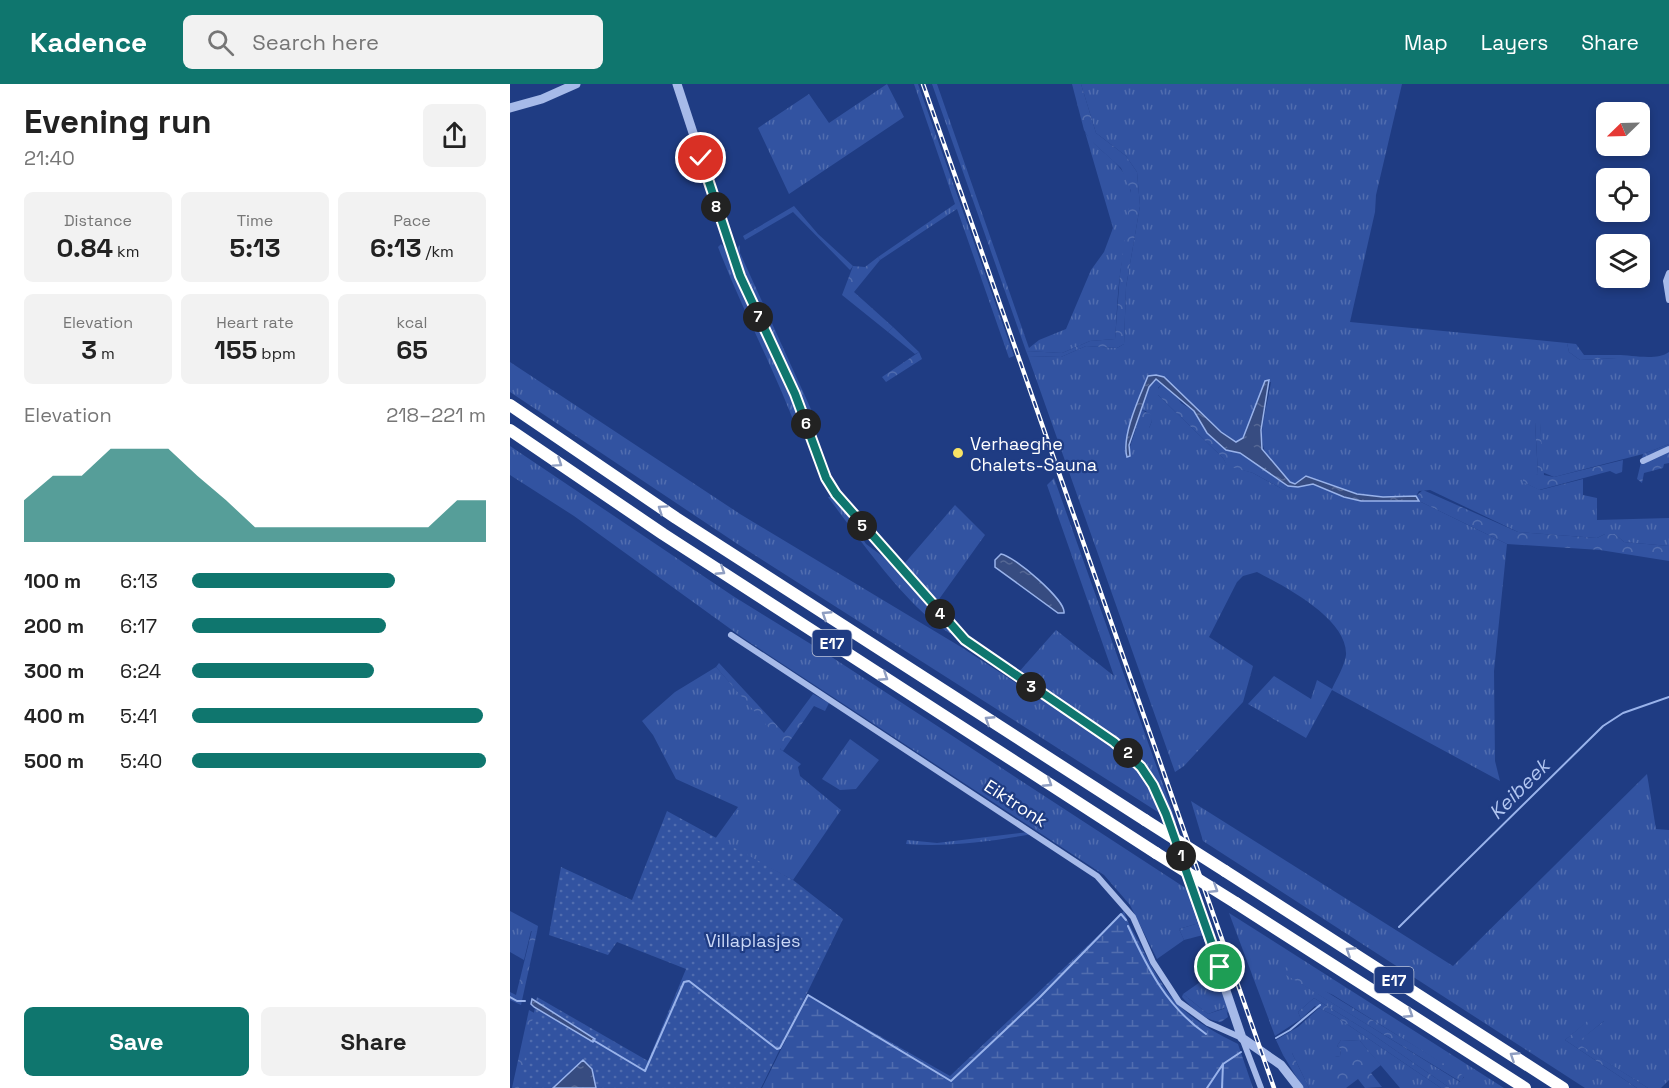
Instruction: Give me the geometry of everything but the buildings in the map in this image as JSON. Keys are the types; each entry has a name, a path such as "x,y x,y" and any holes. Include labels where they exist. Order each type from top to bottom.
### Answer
{"highway":[{"name":"E17","path":"510,405 676,518 1563,1088"},
{"name":"E17","path":"510,430 663,534 1156,853 1525,1088"}],"street":[{"path":"510,108 576,84"},
{"path":"677,84 726,240 752,305 795,394 826,478 848,511 965,640 1114,742 1141,767 1153,785 1166,814 1261,1088"},
{"path":"1669,273 1666,281 1669,300"},
{"path":"1643,460 1669,449"},
{"name":"Eiktronk","path":"731,635 1097,876 1133,917 1153,962 1179,1002 1208,1023 1242,1038"},
{"path":"1242,1038 1281,1065 1299,1088"}],"green space":[{"path":"887,84 904,117 789,194 758,128 809,94 829,123"},
{"path":"914,84 918,84 1014,356 1009,358 957,209 880,260 878,257 955,204"},
{"path":"932,84 937,84 1029,348 1039,340 1066,329 1091,270 1104,252 1113,228 1085,132 1123,172 1131,190 1132,202 1118,291 1115,339 1090,341 1062,353 1026,351"},
{"path":"1072,84 1081,84 1096,133 1126,156 1137,172 1140,206 1126,287 1124,344 1117,348 1086,346 1061,357 1028,356 1026,351 1062,353 1090,341 1115,339 1120,274 1131,191 1121,168 1090,140 1084,130"},
{"path":"1081,84 1402,84 1350,322 1567,343 1569,352 1580,360 1617,358 1617,355 1651,357 1669,352 1669,444 1643,454 1554,477 1542,472 1540,423 1535,423 1538,474 1523,482 1540,490 1583,479 1583,495 1597,498 1597,520 1669,518 1669,546 1624,542 1615,534 1605,534 1597,538 1518,532 1430,490 1419,491 1416,496 1380,496 1358,494 1317,482 1301,481 1293,484 1269,460 1264,449 1263,427 1271,382 1265,382 1243,438 1236,442 1221,432 1164,377 1148,376 1126,442 1129,450 1136,428 1149,428 1152,421 1146,411 1141,410 1149,387 1155,379 1162,384 1158,388 1158,395 1223,458 1227,465 1253,473 1284,490 1290,484 1298,487 1309,483 1361,501 1419,501 1507,544 1494,671 1495,761 1500,781 1332,690 1306,738 1248,704 1274,676 1311,699 1317,680 1332,689 1346,655 1344,642 1337,629 1326,617 1298,595 1257,572 1243,576 1237,582 1209,637 1253,666 1243,702 1184,766 1175,772 1028,356 1061,357 1086,346 1117,348 1124,344 1126,287 1140,206 1137,172 1126,156 1096,133"},
{"path":"794,206 818,234 853,266 850,270 793,212 745,240 743,236"},
{"path":"721,244 727,250 751,312 802,423 803,433 800,438 781,389 718,247"},
{"path":"740,245 740,253 815,418 812,420 755,302 734,251"},
{"path":"878,257 880,260 854,292 893,327 888,332 842,295 853,266 865,267"},
{"path":"893,327 919,352 915,354 888,332"},
{"path":"1567,343 1576,344 1584,355 1617,355 1617,358 1580,360 1569,352"},
{"path":"919,352 922,359 886,382 882,377"},
{"path":"510,362 740,514 961,647 1113,746 1137,769 1151,791 1161,814 739,545 510,392"},
{"path":"1162,384 1175,393 1181,403 1194,411 1207,433 1226,450 1240,453 1280,478 1288,488 1284,490 1253,473 1227,466 1223,458 1158,395 1156,391"},
{"path":"1141,410 1150,414 1152,421 1149,428 1136,428"},
{"path":"1535,422 1540,423 1544,475 1554,477 1623,460 1622,472 1616,474 1610,471 1539,490 1523,482 1523,478 1538,474"},
{"path":"1669,444 1669,463 1664,464 1663,468 1644,473 1642,483 1637,479 1643,454"},
{"path":"510,446 733,596 827,654 1187,889 1199,923 1179,929 1184,940 1157,959 1130,905 1104,875 743,638 574,516 510,475"},
{"path":"1054,478 1177,824 1173,821 1162,795 1147,772 1129,752 1088,718 1018,673 1056,630 1114,676 1047,485"},
{"path":"1423,490 1518,532 1597,538 1605,534 1615,534 1624,542 1669,546 1669,561 1600,550 1507,544 1419,501 1416,496"},
{"path":"828,497 832,497 848,516 866,544 889,561 955,636 938,626 904,593 870,553"},
{"path":"955,505 985,535 937,602 904,564"},
{"path":"719,663 784,733 813,694 829,703 825,711 814,706 783,751 780,749 783,744 716,667"},
{"path":"716,667 784,744 780,749 801,764 798,767 800,776 841,810 793,880 715,839 738,807 676,779 653,735 642,721 675,692"},
{"path":"850,739 879,760 856,789 840,790 822,779"},
{"path":"1647,774 1656,829 1669,830 1669,1080 1661,1088 1648,1088 1576,1043 1604,1021 1598,1013 1565,1040 1637,1088 1585,1088 1203,841 1191,801 1453,966"},
{"name":"Villaplasjes","path":"667,811 793,880 843,919 761,1088 519,1088 537,997 648,1061 686,969 617,942 608,955 549,935 561,867 632,900"},
{"path":"1028,832 1032,834 969,843 906,844 907,840 937,843"},
{"path":"510,911 538,926 537,932 531,931 524,960 510,952"},
{"path":"1124,911 1152,967 1170,995 1191,1016 1238,1044 1253,1088 762,1088 808,995 950,1076"},
{"path":"1229,913 1504,1088 1450,1088 1369,1032 1314,998 1298,1012 1301,1019 1275,1036","holes":["1284,973 1333,995 1464,1077 1460,1082"]},
{"path":"1199,923 1203,935 1184,940 1179,929"},
{"path":"532,930 537,932 521,1005 510,1000 510,992 516,995"},
{"path":"1286,967 1464,1076 1461,1082 1283,973"},
{"path":"1203,980 1206,985 1220,980 1229,1014 1224,1008 1208,1014 1183,994"},
{"path":"1183,994 1208,1014 1226,1008 1228,1017 1221,1022 1204,1017 1182,997"},
{"path":"1314,998 1369,1032 1450,1088 1441,1088 1335,1016 1315,1006 1301,1019 1298,1012"},
{"path":"1319,1008 1335,1016 1441,1088 1400,1088 1360,1041 1341,1040 1337,1046 1341,1049 1340,1056 1335,1057 1335,1088 1309,1088 1292,1053 1283,1055 1276,1040 1298,1027"},
{"path":"529,1010 536,1014 523,1088 512,1088"},
{"path":"1598,1012 1605,1020 1577,1043 1648,1088 1637,1088 1565,1040"},
{"path":"1341,1040 1360,1041 1381,1065 1371,1073 1382,1087 1365,1088 1358,1079 1346,1088 1335,1088 1335,1057 1340,1056 1341,1049 1337,1046"},
{"path":"1292,1053 1309,1088 1303,1088 1283,1055"}],"water":[{"path":"1148,376 1164,377 1221,432 1236,442 1243,438 1265,381 1269,380 1261,430 1262,449 1290,482 1295,484 1306,476 1357,494 1383,497 1416,496 1419,501 1361,501 1344,497 1313,484 1288,486 1240,453 1226,450 1207,433 1194,411 1156,379 1149,387 1129,445 1130,456 1127,457 1127,438 1132,416"},
{"path":"1001,554 1017,562 1038,579 1057,599 1064,613 1058,613 995,567 995,560"},
{"path":"532,999 595,1039 593,1042 534,1007 531,1004"},
{"path":"583,1060 592,1069 596,1088 553,1088"}],"waterway":[{"name":"Keibeek","path":"1399,927 1603,726 1623,713 1669,697"},
{"path":"593,1040 645,1071 684,982 689,981 777,1049 780,1048 808,995 951,1081 1039,998 1121,914 1126,920"},
{"path":"1128,926 1151,972 1169,999 1180,1012 1206,1034"},
{"path":"510,997 517,1001 525,1001"},
{"name":"Keibeek","path":"1276,1038 1290,1030 1320,1005"},
{"name":"Keibeek","path":"1222,1088 1223,1064 1241,1052"},
{"path":"1207,1088 1223,1064"}],"railway":[{"path":"923,84 1274,1088"}],"place":[{"name":"Verhaeghe Chalets-Sauna","path":"958,453"}],"route":[{"path":"701,158 726,240 740,276 795,394 816,455 836,494 848,511 934,609 965,640 1114,742 1141,767 1153,785 1166,814 1220,967"}]}
